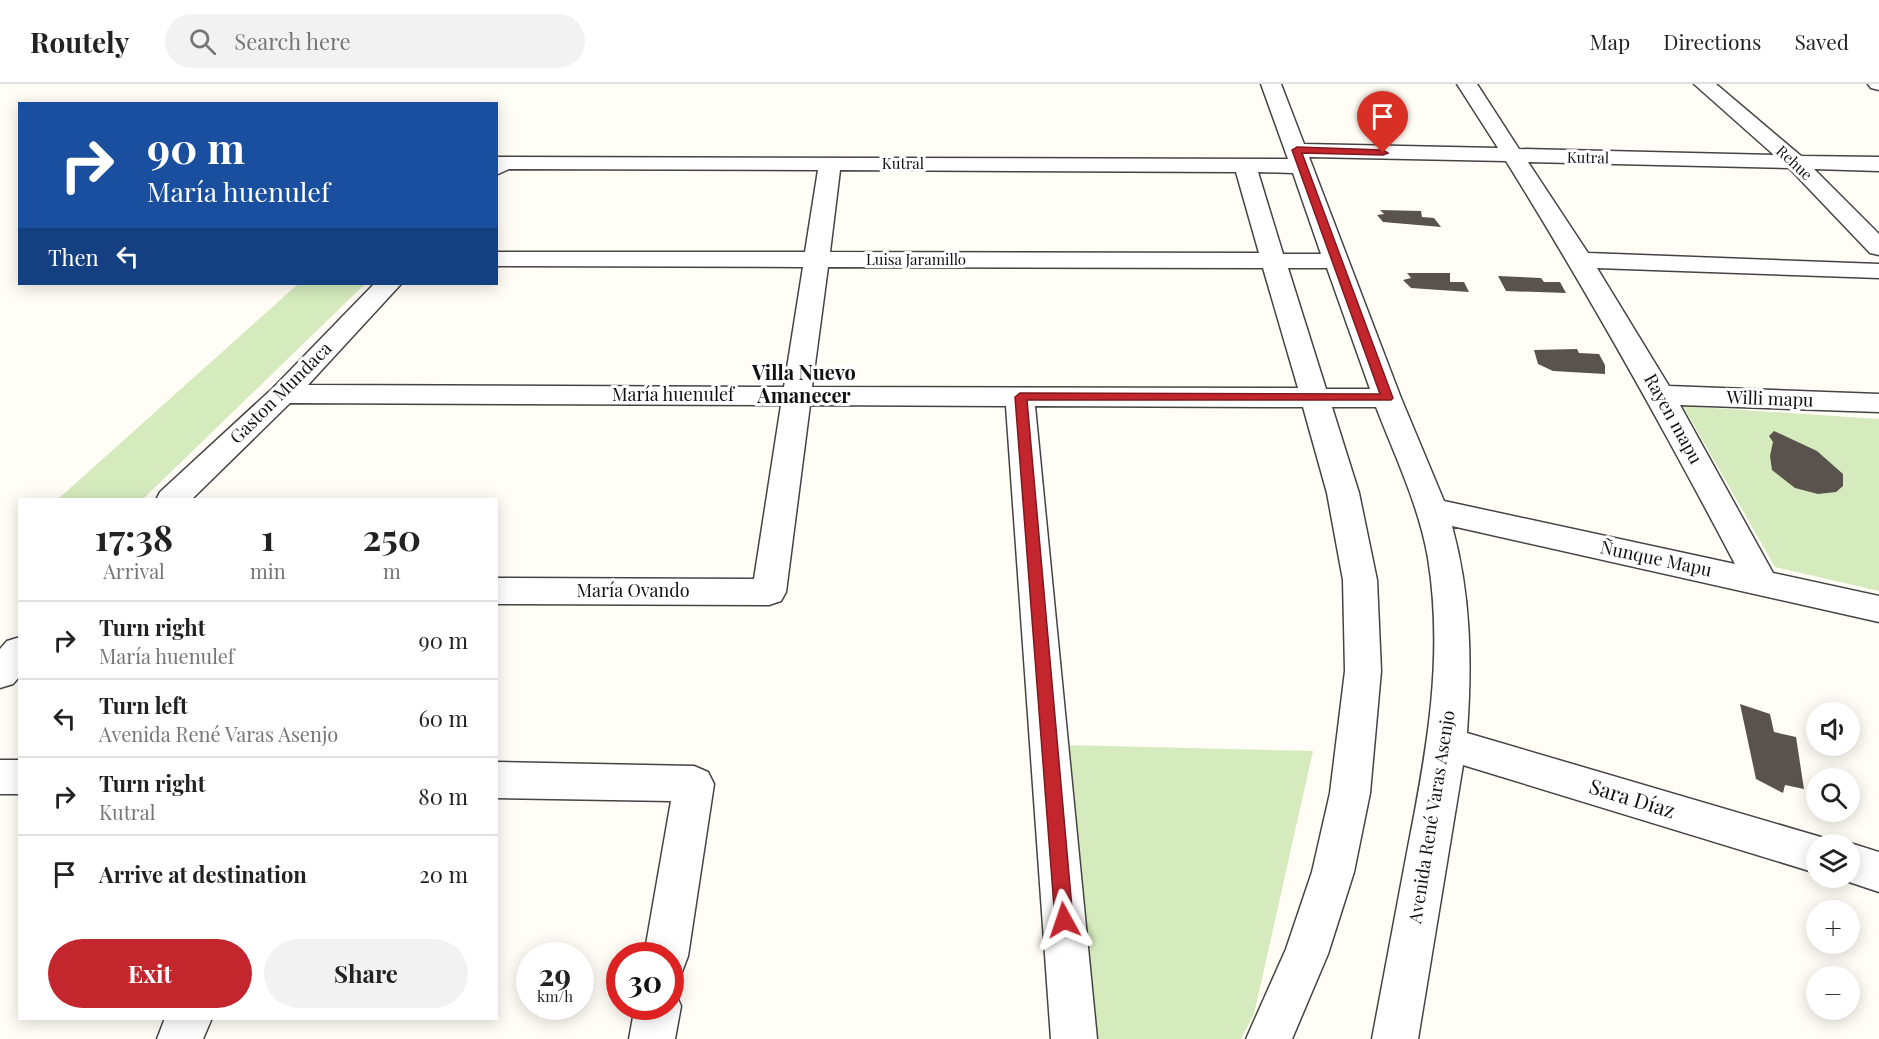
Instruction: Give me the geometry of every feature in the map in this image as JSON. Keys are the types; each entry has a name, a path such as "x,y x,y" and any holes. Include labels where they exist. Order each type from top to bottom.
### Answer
{"street":[{"name":"Avenida René Varas Asenjo","path":"1271,84 1387,398 1432,510 1444,556 1451,606 1453,672 1447,744 1395,1039"},
{"name":"Rayen mapu","path":"1467,84 1580,260 1660,395 1761,581"},
{"name":"Rehue","path":"1704,84 1794,161 1879,248"},
{"name":"Kutral","path":"500,166 830,164 1245,166 1300,158 1513,157 1879,164"},
{"path":"798,396 830,164"},
{"path":"1245,166 1272,261 1316,398 1353,535 1363,624 1362,671 1350,793 1333,872 1306,954 1269,1039"},
{"name":"Luisa Jaramillo","path":"498,259 1336,261"},
{"path":"1580,260 1879,271"},
{"name":"Gaston Mundaca","path":"173,498 283,394 387,285"},
{"name":"María huenulef","path":"283,394 1387,398"},
{"name":"Willi mapu","path":"1660,395 1879,403"},
{"name":"María Ovando","path":"498,591 769,592 798,396"},
{"path":"1020,397 1074,1039"},
{"name":"Ñunque Mapu","path":"1432,510 1761,581 1879,609"},
{"path":"0,672 18,653"},
{"name":"Sara Díaz","path":"1447,744 1806,851"},
{"path":"0,777 18,777"},
{"path":"498,780 694,784 668,942"},
{"path":"1860,867 1879,872"},
{"path":"180,1039 188,1020"},
{"path":"652,1039 655,1020"}],"green space":[{"path":"297,285 364,285 144,498 59,498"},
{"path":"1683,406 1879,419 1879,591 1775,567"},
{"path":"1063,745 1313,751 1254,1014 1241,1039 1089,1039"}],"building":[{"path":"1380,210 1421,211 1422,217 1434,218 1441,227 1383,222 1377,215 1384,214"},
{"path":"1407,273 1450,273 1450,282 1464,282 1469,292 1411,288 1403,280 1411,278"},
{"path":"1498,276 1541,278 1544,282 1560,282 1566,293 1506,291"},
{"path":"1577,349 1579,353 1599,354 1605,365 1605,374 1553,371 1538,364 1534,350"},
{"path":"1774,431 1817,451 1843,474 1843,486 1836,492 1818,494 1795,488 1772,470 1770,456 1773,442 1769,436"},
{"path":"1740,704 1770,714 1774,732 1796,737 1804,789 1785,785 1783,793 1756,779"}],"district":[{"name":"Villa Nuevo Amanecer","path":"804,384"}],"route":[{"path":"1064,920 1020,397 1387,398 1297,150 1383,153"}]}
